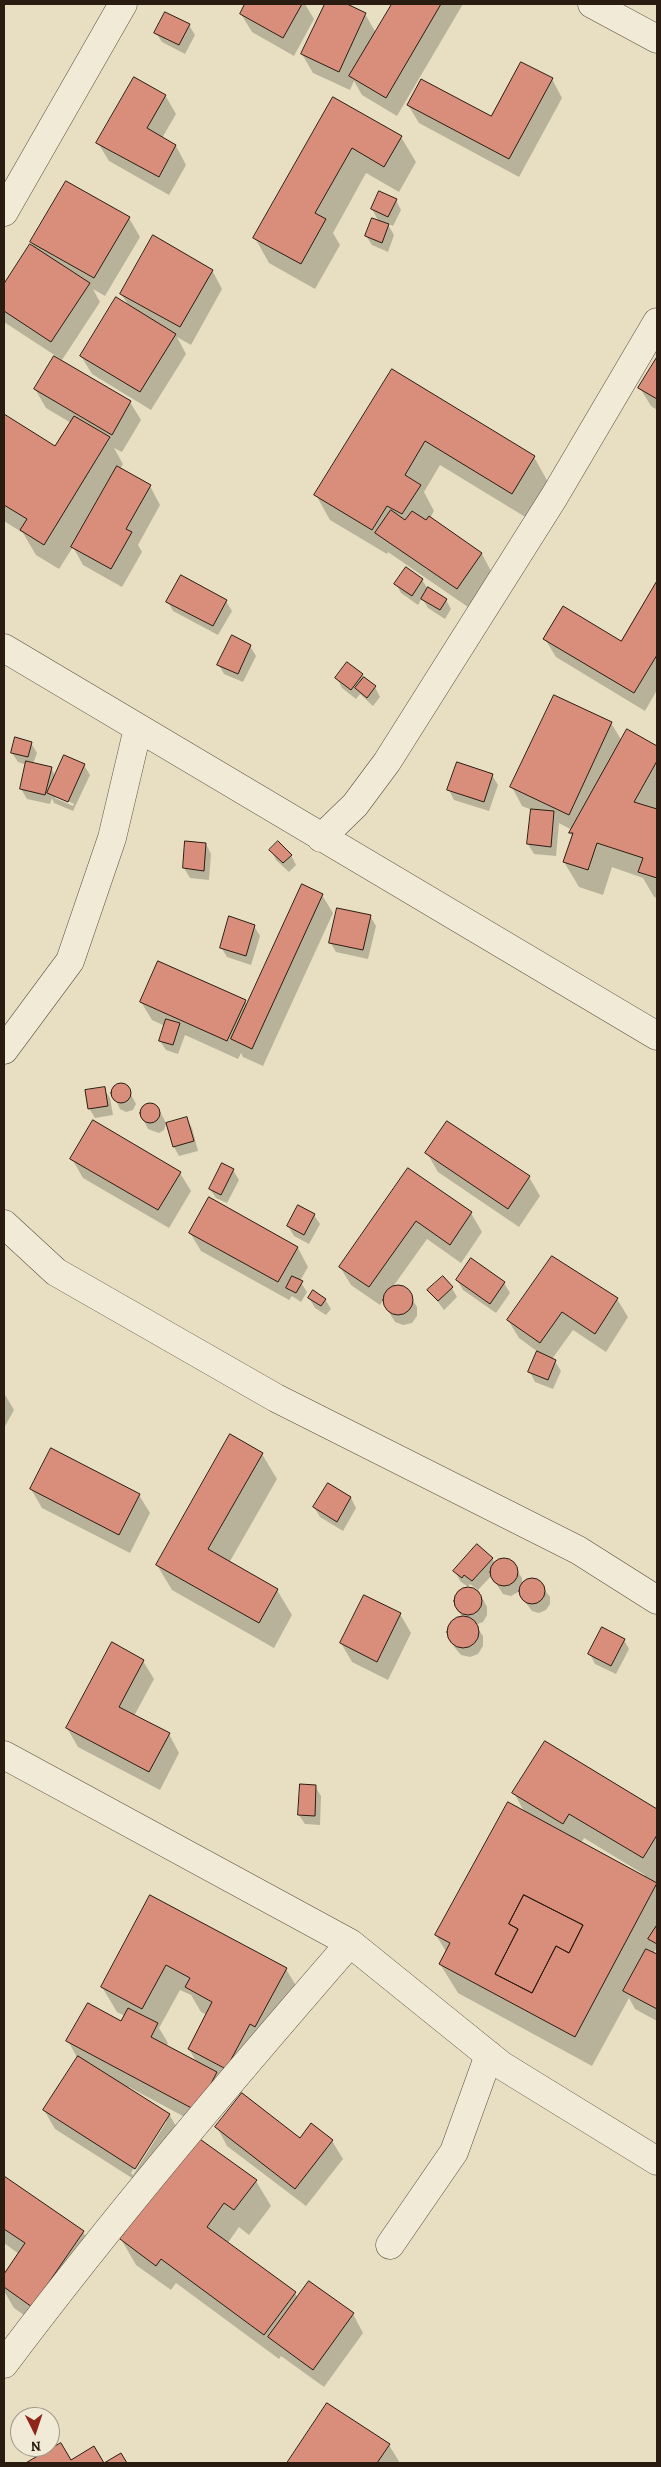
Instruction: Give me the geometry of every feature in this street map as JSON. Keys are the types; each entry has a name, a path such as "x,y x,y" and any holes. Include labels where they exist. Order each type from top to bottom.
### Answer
{"street":[{"path":"4,212 123,4"},
{"path":"592,4 657,39"},
{"path":"321,838 355,805 387,762 554,497 657,322"},
{"path":"4,648 657,1036"},
{"path":"4,1050 70,961 112,838 138,728"},
{"path":"4,1224 56,1272 276,1398 578,1550 657,1600"},
{"path":"4,1755 350,1943 501,2065 657,2161"},
{"path":"4,2364 65,2282 178,2145 350,1943"},
{"path":"390,2245 454,2152 489,2055"}],"building":[{"path":"245,4 302,4 283,38 240,14"},
{"path":"325,4 347,4 366,13 339,72 301,54"},
{"path":"392,4 441,4 386,98 349,76"},
{"path":"165,12 190,24 179,45 154,33"},
{"path":"521,62 553,78 509,159 407,105 421,79 491,116"},
{"path":"134,77 166,95 147,128 176,145 159,177 96,143"},
{"path":"333,97 402,136 384,167 352,148 315,213 326,219 301,264 253,238"},
{"path":"66,181 130,217 94,278 30,242"},
{"path":"379,191 397,199 388,217 371,209"},
{"path":"372,218 389,224 382,243 365,236"},
{"path":"153,235 213,270 180,327 120,294"},
{"path":"30,244 90,283 51,342 4,311 4,284"},
{"path":"116,297 176,334 140,392 80,356"},
{"path":"54,356 131,401 112,435 34,389"},
{"path":"657,357 657,399 638,388"},
{"path":"392,369 535,456 512,494 425,441 405,475 421,485 402,514 387,506 372,530 314,495"},
{"path":"4,414 55,446 74,416 110,437 44,545 20,530 27,519 4,505"},
{"path":"117,466 151,485 126,529 132,532 111,569 71,547"},
{"path":"391,510 405,520 412,511 426,520 429,516 482,553 457,589 375,533"},
{"path":"406,567 423,579 412,596 394,584"},
{"path":"181,575 227,600 213,626 166,602"},
{"path":"657,581 657,655 634,693 543,639 563,606 621,641"},
{"path":"428,587 447,599 440,610 421,599"},
{"path":"232,635 251,645 238,674 217,665"},
{"path":"347,662 363,674 351,690 335,678"},
{"path":"364,677 376,686 367,698 355,688"},
{"path":"554,695 612,722 569,815 510,787"},
{"path":"627,729 657,746 657,761 634,802 657,809 657,878 638,872 643,858 597,843 588,870 563,862 573,833 569,833"},
{"path":"15,737 32,742 28,757 11,753"},
{"path":"64,755 85,764 68,802 47,793"},
{"path":"26,761 52,767 45,795 20,789"},
{"path":"457,762 493,774 484,802 447,790"},
{"path":"531,809 554,811 551,847 527,844"},
{"path":"185,841 206,843 204,871 183,868"},
{"path":"278,841 292,855 283,863 269,850"},
{"path":"302,884 323,894 252,1049 231,1039"},
{"path":"337,908 371,915 363,950 329,943"},
{"path":"229,916 255,925 246,956 220,948"},
{"path":"158,961 246,1000 227,1041 140,1002"},
{"path":"166,1019 180,1023 173,1045 159,1041"},
{"path":"121,1083 128,1086 131,1093 128,1100 121,1103 114,1100 111,1093 114,1086"},
{"path":"105,1087 108,1106 88,1109 85,1090"},
{"path":"146,1103 154,1103 160,1109 160,1117 154,1123 146,1123 140,1117 140,1109"},
{"path":"187,1117 194,1141 173,1147 166,1123"},
{"path":"93,1120 181,1172 158,1210 70,1159"},
{"path":"447,1121 530,1176 508,1209 425,1153"},
{"path":"222,1163 234,1169 221,1195 209,1189"},
{"path":"408,1168 472,1212 450,1245 416,1221 369,1287 339,1267"},
{"path":"209,1197 298,1247 278,1282 189,1233"},
{"path":"298,1205 315,1214 304,1235 287,1226"},
{"path":"552,1256 618,1298 595,1334 562,1312 540,1343 507,1320"},
{"path":"471,1258 505,1282 490,1304 456,1280"},
{"path":"292,1276 303,1281 296,1293 286,1288"},
{"path":"443,1276 453,1287 438,1301 427,1290"},
{"path":"398,1285 409,1289 413,1300 409,1311 398,1315 387,1311 383,1300 387,1289"},
{"path":"313,1290 326,1299 321,1306 308,1298"},
{"path":"537,1351 556,1360 548,1380 528,1372"},
{"path":"230,1434 263,1453 208,1549 278,1589 259,1623 156,1565"},
{"path":"51,1448 140,1494 119,1535 30,1489"},
{"path":"328,1483 351,1497 337,1522 313,1507"},
{"path":"477,1544 493,1558 472,1581 464,1575 462,1578 453,1571"},
{"path":"504,1558 514,1562 518,1572 514,1582 504,1586 494,1582 490,1572 494,1562"},
{"path":"532,1578 541,1582 545,1591 541,1600 532,1604 523,1600 519,1591 523,1582"},
{"path":"468,1587 478,1591 482,1601 478,1611 468,1615 458,1611 454,1601 458,1591"},
{"path":"364,1595 401,1613 377,1662 340,1643"},
{"path":"463,1616 474,1621 479,1632 474,1643 463,1648 452,1643 447,1632 452,1621"},
{"path":"602,1627 625,1639 611,1666 588,1654"},
{"path":"112,1642 144,1660 119,1707 170,1733 149,1772 66,1728"},
{"path":"545,1741 657,1809 657,1835 643,1858 569,1814 563,1824 512,1793"},
{"path":"300,1784 316,1785 315,1816 298,1815"},
{"path":"508,1802 657,1883 575,2037 439,1964 450,1943 435,1935","holes":["524,1895 583,1925 569,1953 556,1946 532,1993 495,1974 518,1929 509,1924"]},
{"path":"150,1895 287,1968 255,2027 250,2024 226,2069 188,2049 212,2002 185,1987 190,1978 166,1965 142,2009 101,1987"},
{"path":"524,1895 583,1925 569,1953 556,1946 532,1993 495,1974 518,1929 509,1924"},
{"path":"657,1925 657,1944 648,1939"},
{"path":"646,1949 657,1954 657,2009 623,1991"},
{"path":"88,2003 121,2021 128,2008 158,2023 151,2037 217,2072 197,2111 66,2041"},
{"path":"78,2056 170,2114 135,2169 43,2110"},
{"path":"242,2093 300,2138 311,2123 333,2140 295,2189 215,2127"},
{"path":"197,2137 257,2180 234,2210 224,2203 207,2227 296,2292 264,2335 161,2259 156,2266 120,2239"},
{"path":"4,2176 84,2231 32,2307 4,2287 4,2274 25,2243 4,2229"},
{"path":"309,2281 354,2313 313,2370 268,2337"},
{"path":"327,2403 390,2444 377,2463 287,2463"},
{"path":"60,2444 71,2460 94,2446 104,2463 26,2463 36,2457 60,2457"},
{"path":"121,2453 127,2463 104,2463"}]}
